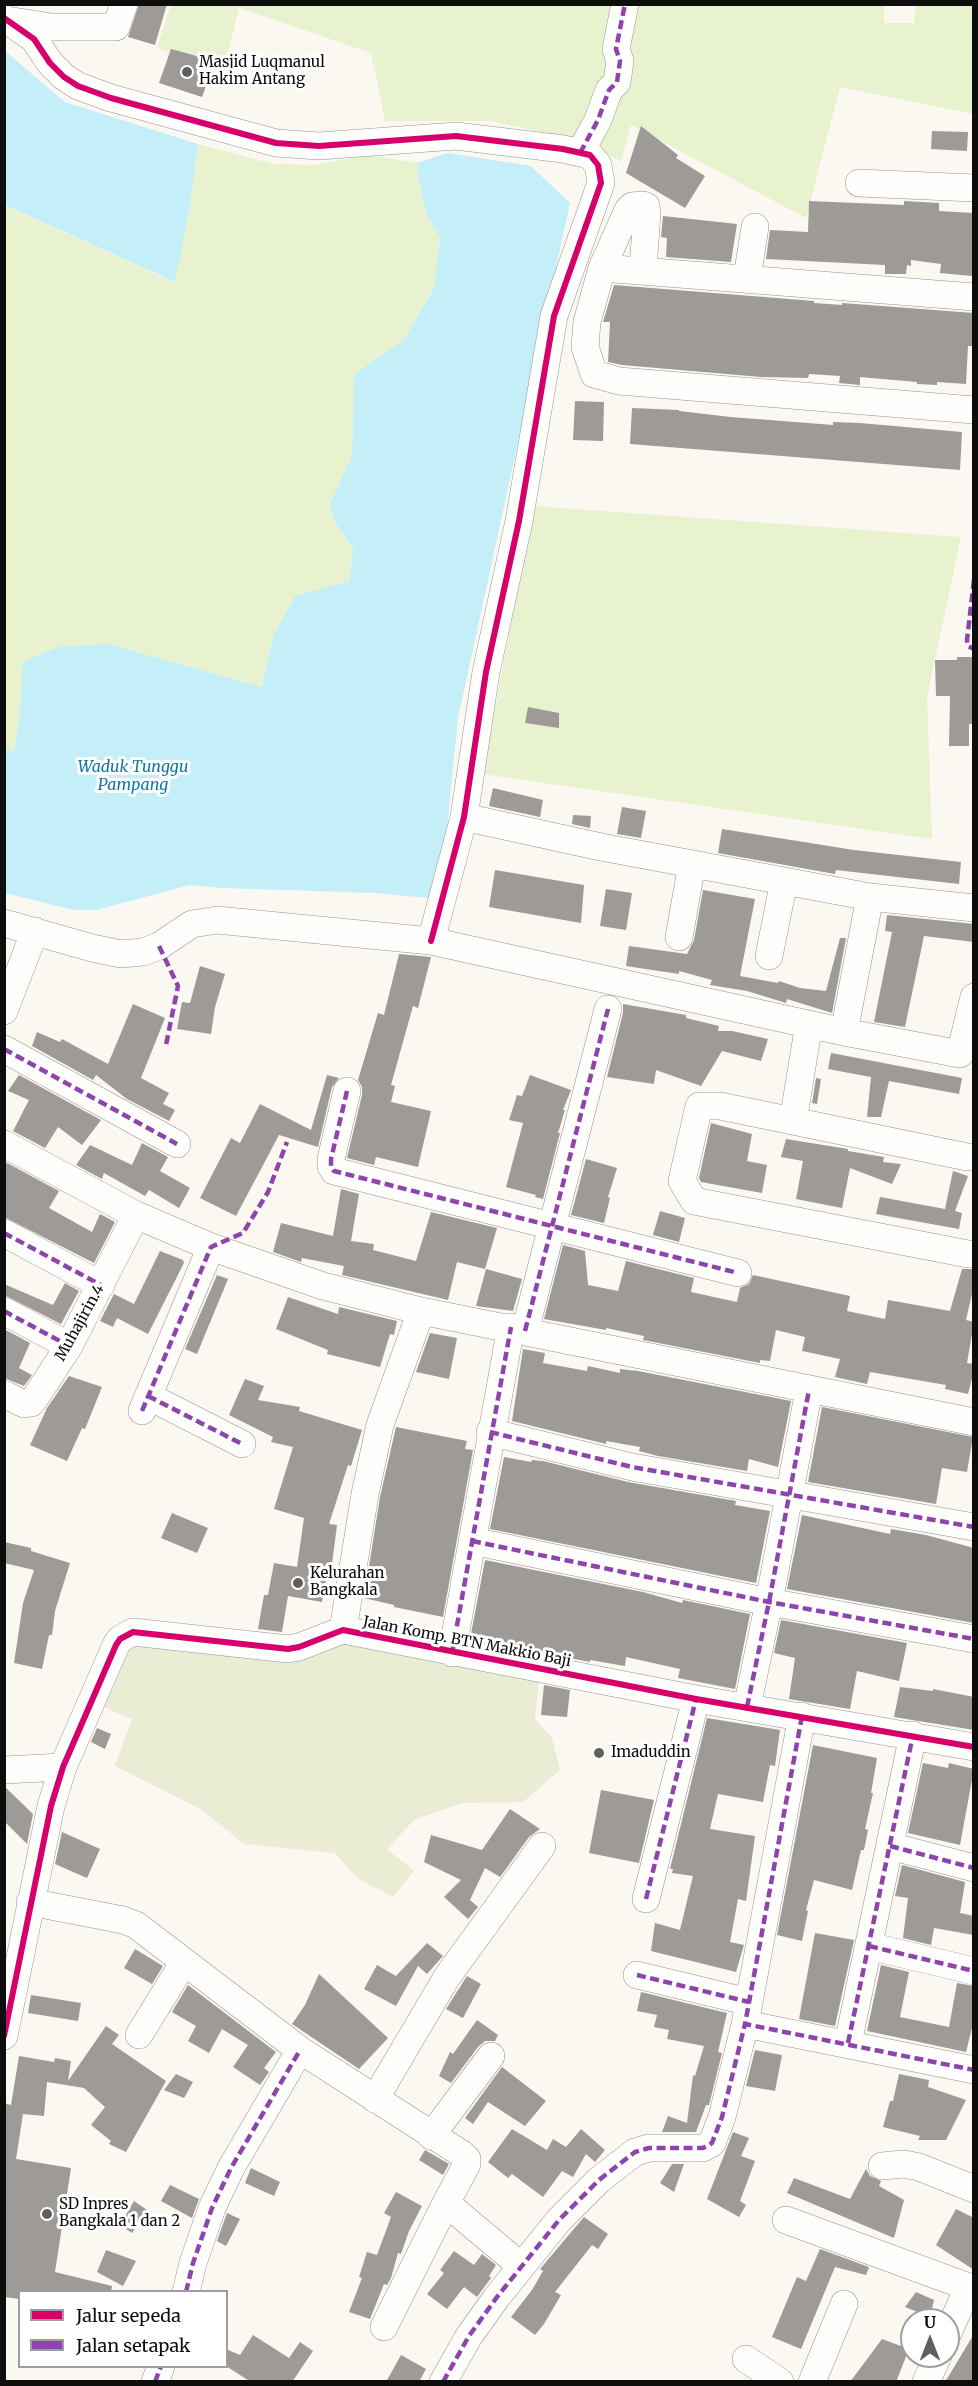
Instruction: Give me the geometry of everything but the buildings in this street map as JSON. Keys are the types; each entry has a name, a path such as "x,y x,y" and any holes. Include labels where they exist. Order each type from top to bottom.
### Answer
{"street":[{"path":"7,20 51,27 116,27 124,4"},
{"path":"580,153 598,120 609,90 617,82 620,61 616,49 625,4"},
{"path":"7,20 34,39 50,63 64,77 78,86 111,98 276,143 319,146 456,136 580,153 590,155 595,160 600,172 601,183 554,316 520,510 486,672 464,817 430,941"},
{"path":"859,183 974,188"},
{"path":"643,269 647,213 646,206 643,205 632,206 628,210 602,268 587,322 587,357 594,374 619,381 974,410"},
{"path":"747,278 755,227"},
{"path":"602,268 643,269 974,297"},
{"path":"464,817 692,864 870,897 974,908"},
{"path":"680,937 692,864"},
{"path":"769,956 784,881"},
{"path":"844,1032 870,897"},
{"path":"4,923 121,954 143,952 159,946 192,924 217,920 430,941 844,1032 960,1054 974,997"},
{"path":"4,1011 35,931"},
{"path":"452,1653 490,1432 518,1329 552,1225 608,1009"},
{"path":"793,1121 809,1024"},
{"path":"4,1049 177,1144"},
{"path":"347,1091 331,1159 334,1171 738,1273"},
{"path":"967,1157 720,1106 699,1106 682,1181 694,1200 968,1254"},
{"path":"4,1144 136,1215 211,1247 323,1286 421,1311 974,1422"},
{"name":"Muhajirin.4","path":"4,1394 24,1404 31,1403 69,1346 136,1215"},
{"path":"4,1233 101,1285"},
{"path":"211,1247 145,1403 242,1444"},
{"path":"4,1311 69,1346"},
{"path":"343,1630 365,1494 380,1425 400,1375 421,1311"},
{"path":"747,1707 809,1390"},
{"path":"490,1432 632,1467 974,1527"},
{"path":"472,1541 769,1602 974,1639"},
{"name":"Jalan Komp. BTN Makkio Baji","path":"4,2036 9,1981 30,1902 51,1806 63,1767 116,1645 126,1634 143,1632 288,1649 343,1630 696,1699 974,1747"},
{"path":"646,1899 696,1699"},
{"path":"443,2382 469,2336 521,2266 577,2201 635,2152 649,2148 703,2148 712,2143 722,2117 747,2013 802,1716"},
{"path":"848,2043 914,1735"},
{"path":"4,1770 63,1767"},
{"path":"375,2099 447,1977 542,1846"},
{"path":"890,1846 974,1868"},
{"path":"30,1902 130,1922 147,1932 300,2050 467,2159 467,2164 384,2327"},
{"path":"869,1946 974,1971"},
{"path":"139,2035 184,1962"},
{"path":"636,1975 747,2013 848,2043 974,2070"},
{"path":"186,2290 212,2208 231,2168 300,2050"},
{"path":"431,2136 491,2056"},
{"path":"882,2166 912,2165 974,2189"},
{"path":"446,2203 521,2266"},
{"path":"786,2220 971,2288 960,2310"},
{"path":"812,2382 844,2304"},
{"path":"746,2359 780,2382"},
{"path":"155,2382 161,2368"},
{"path":"926,2382 932,2368"}],"green space":[{"path":"884,4 884,23 914,23 916,5 973,5 973,114 840,87 806,218 631,125 621,162 587,142 491,121 385,121 371,53 239,8 223,73 157,48 171,5"},
{"path":"198,144 273,164 315,165 368,155 417,163 427,216 440,236 434,288 404,340 354,374 352,457 329,505 336,524 353,548 349,581 295,596 273,636 262,687 109,644 20,714 14,752 4,748 4,205 174,282 189,212"},
{"path":"534,506 961,537 927,697 932,839 482,774"},
{"path":"345,1639 539,1677 535,1719 552,1738 560,1770 523,1802 462,1803 414,1820 387,1849 414,1871 393,1897 357,1878 335,1853 244,1844 202,1810 115,1766 132,1719 104,1707 128,1641"}],"water":[{"path":"5,51 65,102 198,144 189,212 175,282 5,205"},
{"name":"Waduk Tunggu Pampang","path":"447,153 531,166 570,203 458,718 446,838 436,899 377,893 190,885 96,910 73,910 5,893 5,748 14,752 20,714 23,662 59,647 109,644 262,687 273,636 295,596 349,581 353,548 336,524 329,505 352,456 354,374 404,340 434,288 440,237 427,216 417,163"}],"marked path":[{"path":"580,153 598,120 609,90 617,82 620,61 616,49 625,4"},
{"path":"974,580 967,640 968,646 974,649"},
{"path":"159,946 178,986 166,1045"},
{"path":"525,1331 608,1009"},
{"path":"4,1049 177,1144"},
{"path":"347,1091 331,1159 334,1171 738,1273"},
{"path":"142,1411 211,1247 243,1233 268,1192 287,1142"},
{"path":"4,1233 101,1285"},
{"path":"4,1311 69,1346"},
{"path":"452,1653 511,1327"},
{"path":"747,1707 809,1390"},
{"path":"148,1396 242,1444"},
{"path":"490,1432 632,1467 974,1527"},
{"path":"472,1541 769,1602 974,1639"},
{"path":"646,1899 696,1699"},
{"path":"802,1716 745,2024 974,2070"},
{"path":"848,2043 913,1735"},
{"path":"890,1846 974,1868"},
{"path":"869,1946 974,1971"},
{"path":"637,1975 749,2002"},
{"path":"443,2382 469,2336 497,2297 559,2220 599,2180 635,2152 649,2148 703,2148 712,2143 722,2117 745,2024"},
{"path":"186,2290 212,2208 231,2168 300,2050"},
{"path":"155,2382 160,2368"}],"cycle path":[{"path":"4,18 34,39 50,63 64,77 78,86 111,98 276,143 319,146 456,136 563,149 590,155 598,165 601,183 554,316 519,521 486,672 464,817 431,941"},
{"path":"4,2036 51,1806 63,1767 116,1645 120,1639 133,1632 288,1649 343,1630 696,1699 974,1747"}],"place":[{"name":"Masjid Luqmanul Hakim Antang","path":"187,72"},
{"name":"Kelurahan Bangkala","path":"298,1583"},
{"name":"Imaduddin","path":"599,1753"},
{"name":"SD Inpres Bangkala 1 dan 2","path":"47,2214"}]}
